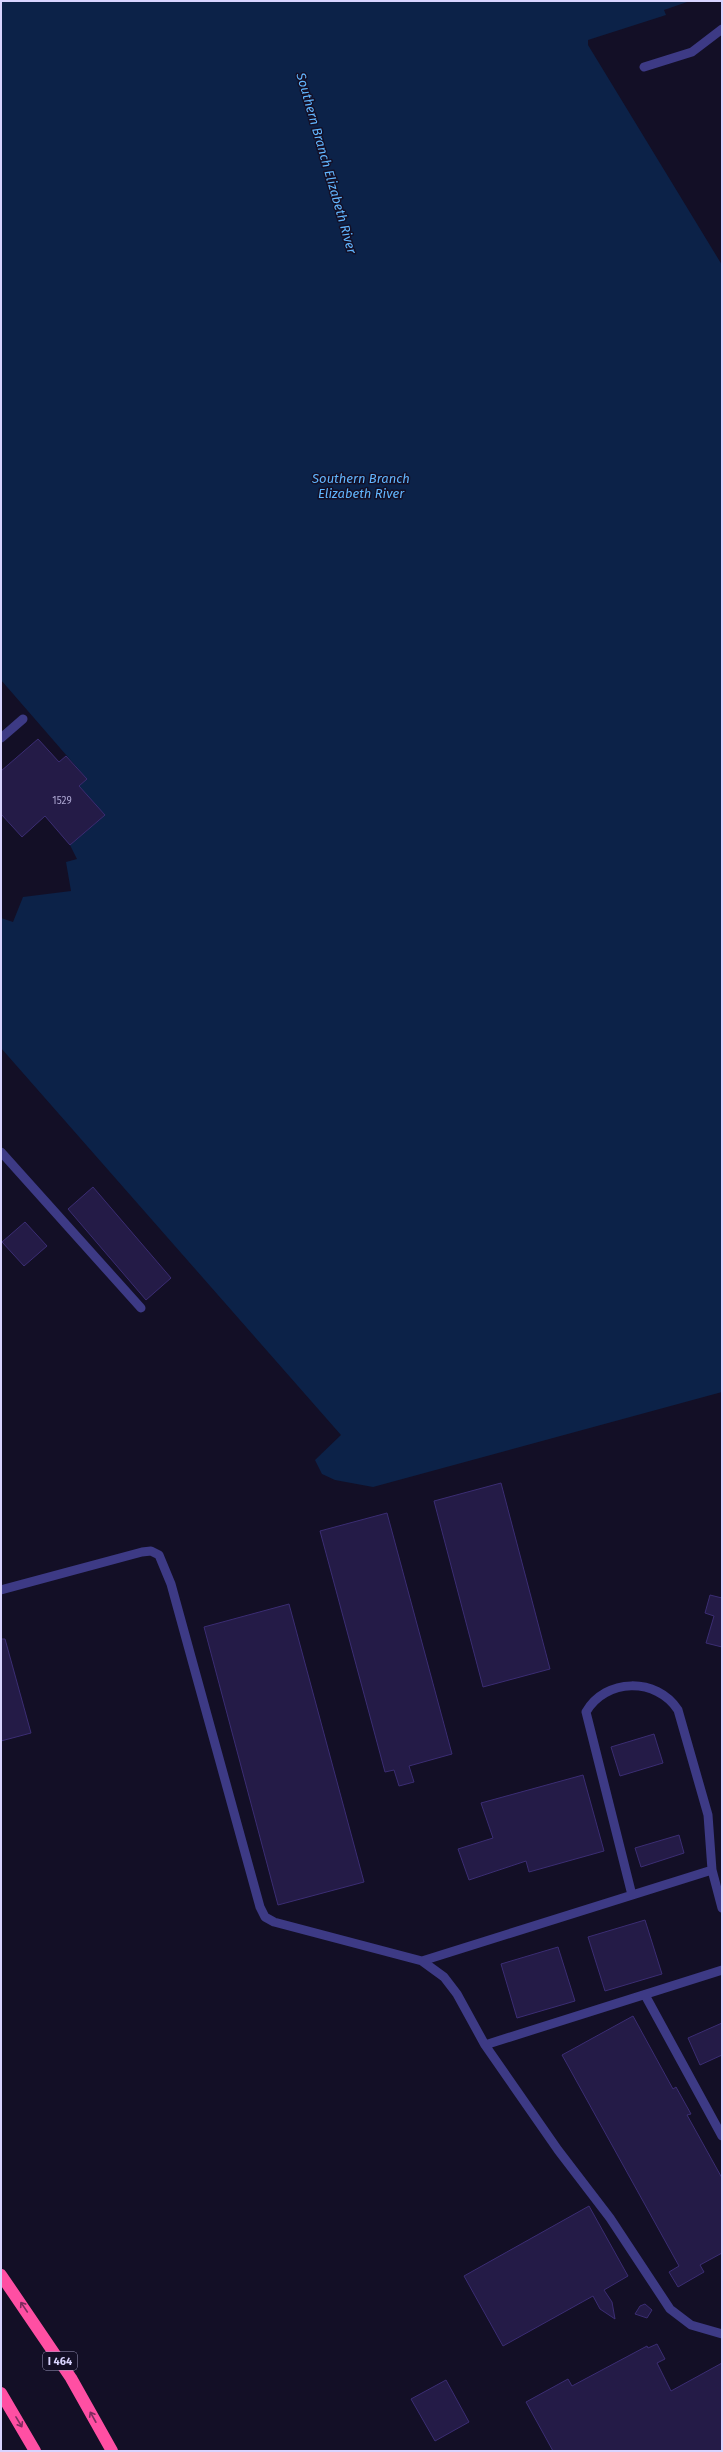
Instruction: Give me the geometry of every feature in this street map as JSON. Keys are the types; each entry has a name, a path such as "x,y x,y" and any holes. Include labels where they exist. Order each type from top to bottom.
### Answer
{"highway":[{"name":"I 464","path":"1,2275 71,2378 112,2451"},
{"path":"1,2393 36,2451"}],"lane":[{"path":"644,67 692,52 722,29"},
{"path":"1,738 23,719"},
{"path":"1,1152 141,1308"},
{"path":"1,1590 142,1552 151,1551 159,1555 171,1584 262,1912 265,1918 274,1922 422,1961 444,1977 457,1994 485,2045 558,2150 610,2218 670,2310 691,2325 722,2334"},
{"path":"632,1895 586,1712 592,1702 603,1694 636,1685 650,1686 671,1699 678,1710 708,1816 712,1870 722,1908"},
{"path":"422,1961 712,1870"},
{"path":"485,2045 722,1970"},
{"path":"645,1995 722,2136"}],"water":[{"name":"Southern Branch Elizabeth River","path":"1,1 690,1 664,10 666,15 588,40 588,45 722,265 722,1392 373,1487 335,1480 322,1474 315,1460 341,1435 1,1048 1,918 13,922 23,897 71,891 66,862 77,859 70,845 105,815 79,786 87,779 1,680"}],"building":[{"path":"38,739 59,762 66,756 87,779 79,786 105,815 70,845 45,816 22,837 1,814 1,771"},
{"path":"93,1187 171,1278 146,1300 68,1209"},
{"path":"25,1222 47,1246 24,1266 2,1242"},
{"path":"501,1483 550,1669 483,1687 434,1501"},
{"path":"387,1513 452,1754 409,1766 414,1782 399,1786 394,1770 385,1772 320,1531"},
{"path":"710,1595 722,1598 722,1647 706,1643 714,1616 705,1613"},
{"path":"289,1604 364,1882 278,1905 204,1627"},
{"path":"1,1639 5,1639 31,1733 1,1741"},
{"path":"654,1734 663,1763 620,1776 611,1747"},
{"path":"583,1775 604,1851 529,1872 526,1861 469,1880 458,1849 493,1838 481,1803"},
{"path":"679,1835 684,1853 641,1867 635,1848"},
{"path":"645,1920 662,1974 605,1991 588,1937"},
{"path":"558,1947 575,2001 517,2018 501,1964"},
{"path":"633,2016 673,2089 676,2087 691,2114 687,2115 722,2178 722,2253 700,2265 704,2272 678,2287 669,2272 679,2266 562,2055"},
{"path":"722,2023 722,2055 700,2065 688,2038"},
{"path":"589,2206 628,2276 604,2290 612,2302 615,2319 600,2309 593,2296 503,2346 464,2276"},
{"path":"645,2304 652,2310 647,2318 635,2314 640,2306"},
{"path":"657,2344 665,2359 657,2363 671,2391 722,2363 722,2451 553,2451 526,2402 568,2379 572,2386 647,2346 648,2348"},
{"path":"446,2380 469,2422 435,2441 411,2399"}]}
